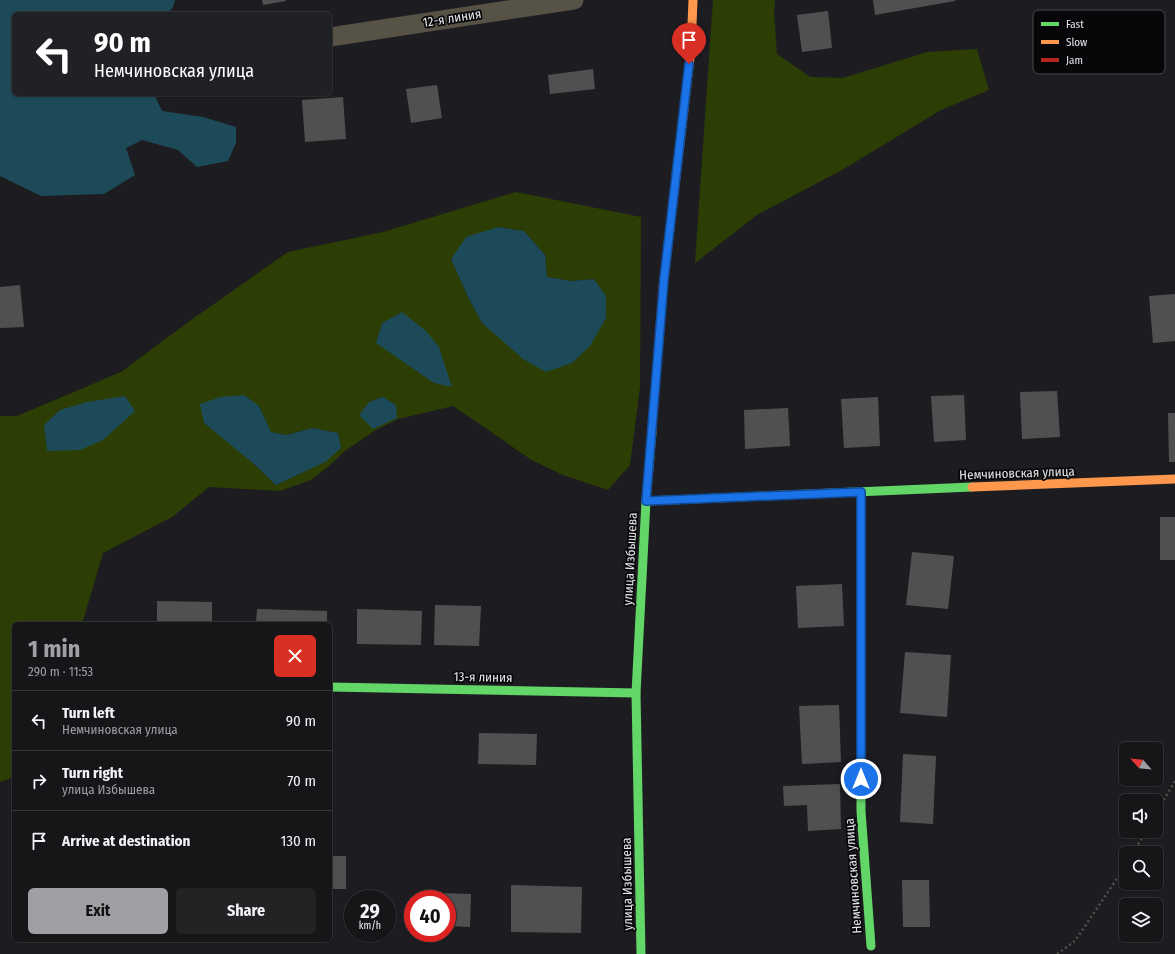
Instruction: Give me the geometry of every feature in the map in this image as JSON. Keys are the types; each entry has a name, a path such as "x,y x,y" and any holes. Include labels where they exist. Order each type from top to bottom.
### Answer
{"street":[{"name":"12-я линия","path":"332,36 574,0"},
{"name":"улица Избышева","path":"642,954 636,693 646,501 664,279 691,49 693,0"},
{"name":"Немчиновская улица","path":"646,501 1175,479"},
{"name":"Немчиновская улица","path":"861,492 861,811 871,946"},
{"name":"13-я линия","path":"332,687 636,693"}],"path":[{"path":"1163,801 1175,781"},
{"path":"1057,954 1075,941 1119,875"}],"green space":[{"path":"713,0 775,0 774,13 777,54 810,77 843,78 927,52 977,49 989,90 941,110 842,170 757,215 695,263"},
{"path":"516,192 641,217 640,387 630,465 608,490 563,475 530,459 453,406 398,419 374,431 345,451 311,480 280,491 209,487 172,517 103,553 83,622 12,622 12,778 0,782 0,416 17,416 121,372 191,320 288,252 383,232","holes":["498,227 524,231 545,255 547,277 571,281 595,279 491,330 482,323 468,297 451,259","383,397 396,405 368,402","259,406 271,432 287,435 312,428 338,433 341,448 302,473 276,485 254,464"]}],"water":[{"path":"0,0 175,0 173,7 169,12 12,12 12,96 155,96 162,111 203,117 236,127 236,143 228,161 197,167 178,150 142,140 126,148 135,175 104,194 41,196 0,176"},
{"path":"498,227 524,231 545,255 547,277 571,281 594,279 606,296 606,318 590,346 572,363 546,372 523,359 482,323 468,297 451,259 466,237"},
{"path":"402,312 426,331 439,347 452,387 434,383 376,343 382,323"},
{"path":"244,395 259,406 271,432 287,435 312,428 338,433 341,448 325,462 276,485 254,464 204,423 200,404 220,397"},
{"path":"125,396 135,411 103,440 80,450 47,451 44,425 60,410 87,402"},
{"path":"383,397 396,405 397,418 373,429 359,415 369,402"}],"building":[{"path":"262,0 286,0 286,1 263,5"},
{"path":"873,0 955,0 955,1 875,15"},
{"path":"828,11 832,48 802,52 797,15"},
{"path":"593,69 595,89 550,94 548,75"},
{"path":"437,85 442,118 411,123 406,89"},
{"path":"343,97 346,139 305,142 302,100"},
{"path":"20,285 24,327 0,328 0,287"},
{"path":"1175,294 1175,341 1153,343 1149,296"},
{"path":"1057,391 1060,437 1022,439 1020,392"},
{"path":"964,395 966,440 934,442 931,396"},
{"path":"878,397 880,446 844,448 841,399"},
{"path":"788,408 790,446 745,449 744,410"},
{"path":"1168,413 1175,413 1175,462 1169,462"},
{"path":"1160,517 1175,517 1175,560 1160,560"},
{"path":"912,552 954,556 948,609 906,605"},
{"path":"842,584 844,626 798,628 796,586"},
{"path":"157,601 212,602 212,622 157,622"},
{"path":"435,605 481,606 479,646 434,645"},
{"path":"257,609 327,611 327,622 256,622"},
{"path":"357,609 422,611 421,645 357,644"},
{"path":"905,652 951,655 947,717 900,713"},
{"path":"839,705 841,762 802,764 799,706"},
{"path":"479,733 537,734 536,765 478,764"},
{"path":"903,754 936,756 933,824 900,822"},
{"path":"840,784 841,829 808,831 807,805 784,806 783,786"},
{"path":"332,856 346,856 346,889 332,889"},
{"path":"902,880 929,880 930,927 903,927"},
{"path":"511,885 582,887 581,933 511,932"},
{"path":"456,894 471,894 470,927 456,926"}],"traffic: fast":[{"path":"641,954 636,693 646,501 652,432"},
{"path":"646,501 972,487"},
{"path":"861,492 861,811 871,946"},
{"path":"332,687 636,693"}],"traffic: slow":[{"path":"663,288 691,49 693,0"},
{"path":"972,487 1175,479"}],"traffic: jam":[{"path":"652,432 663,288"}],"route":[{"path":"689,64 664,279 646,501 861,492 861,779"}]}
